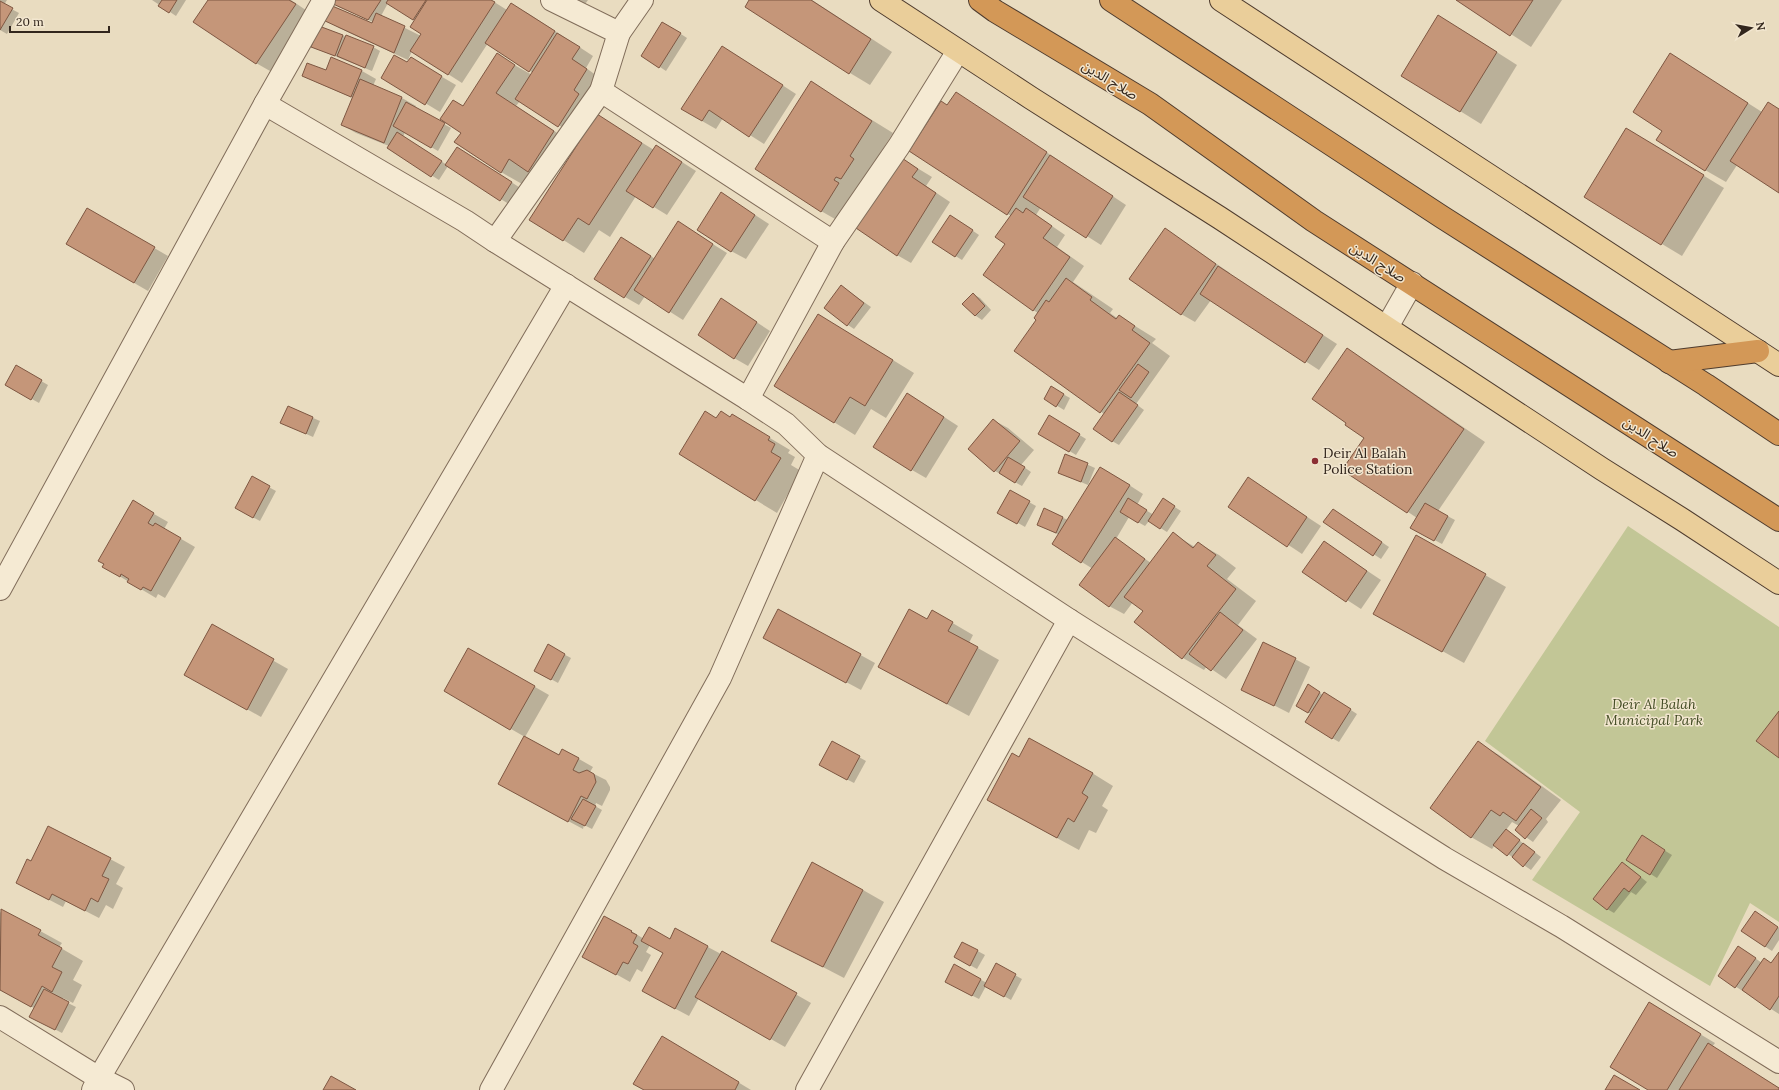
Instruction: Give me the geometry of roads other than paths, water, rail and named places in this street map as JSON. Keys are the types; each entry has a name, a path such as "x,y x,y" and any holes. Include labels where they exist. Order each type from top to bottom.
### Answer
{"highway":[{"name":"صلاح الدين","path":"980,0 995,11 1150,104 1314,221 1779,520"},
{"path":"1111,0 1442,217 1779,434"},
{"path":"1669,362 1758,351"}],"main road":[{"path":"881,0 958,51 1220,218 1779,584"},
{"path":"1221,0 1779,365"}],"street":[{"path":"0,588 265,104 324,0"},
{"path":"552,0 619,33"},
{"path":"495,241 601,91 619,33 642,0"},
{"path":"748,399 833,242 899,146 958,51"},
{"path":"601,91 833,242"},
{"path":"265,104 465,221 748,399 786,424 818,456 1069,620 1444,858 1561,926 1779,1062"},
{"path":"1387,327 1412,283"},
{"path":"96,1084 566,285"},
{"path":"491,1090 720,678 818,456"},
{"path":"807,1090 1069,620"},
{"path":"0,1017 96,1084 123,1090"}],"place":[{"name":"Deir Al Balah Police Station","path":"1315,461"}],"park label":[{"name":"Deir Al Balah Municipal Park","path":"1654,712"}]}
